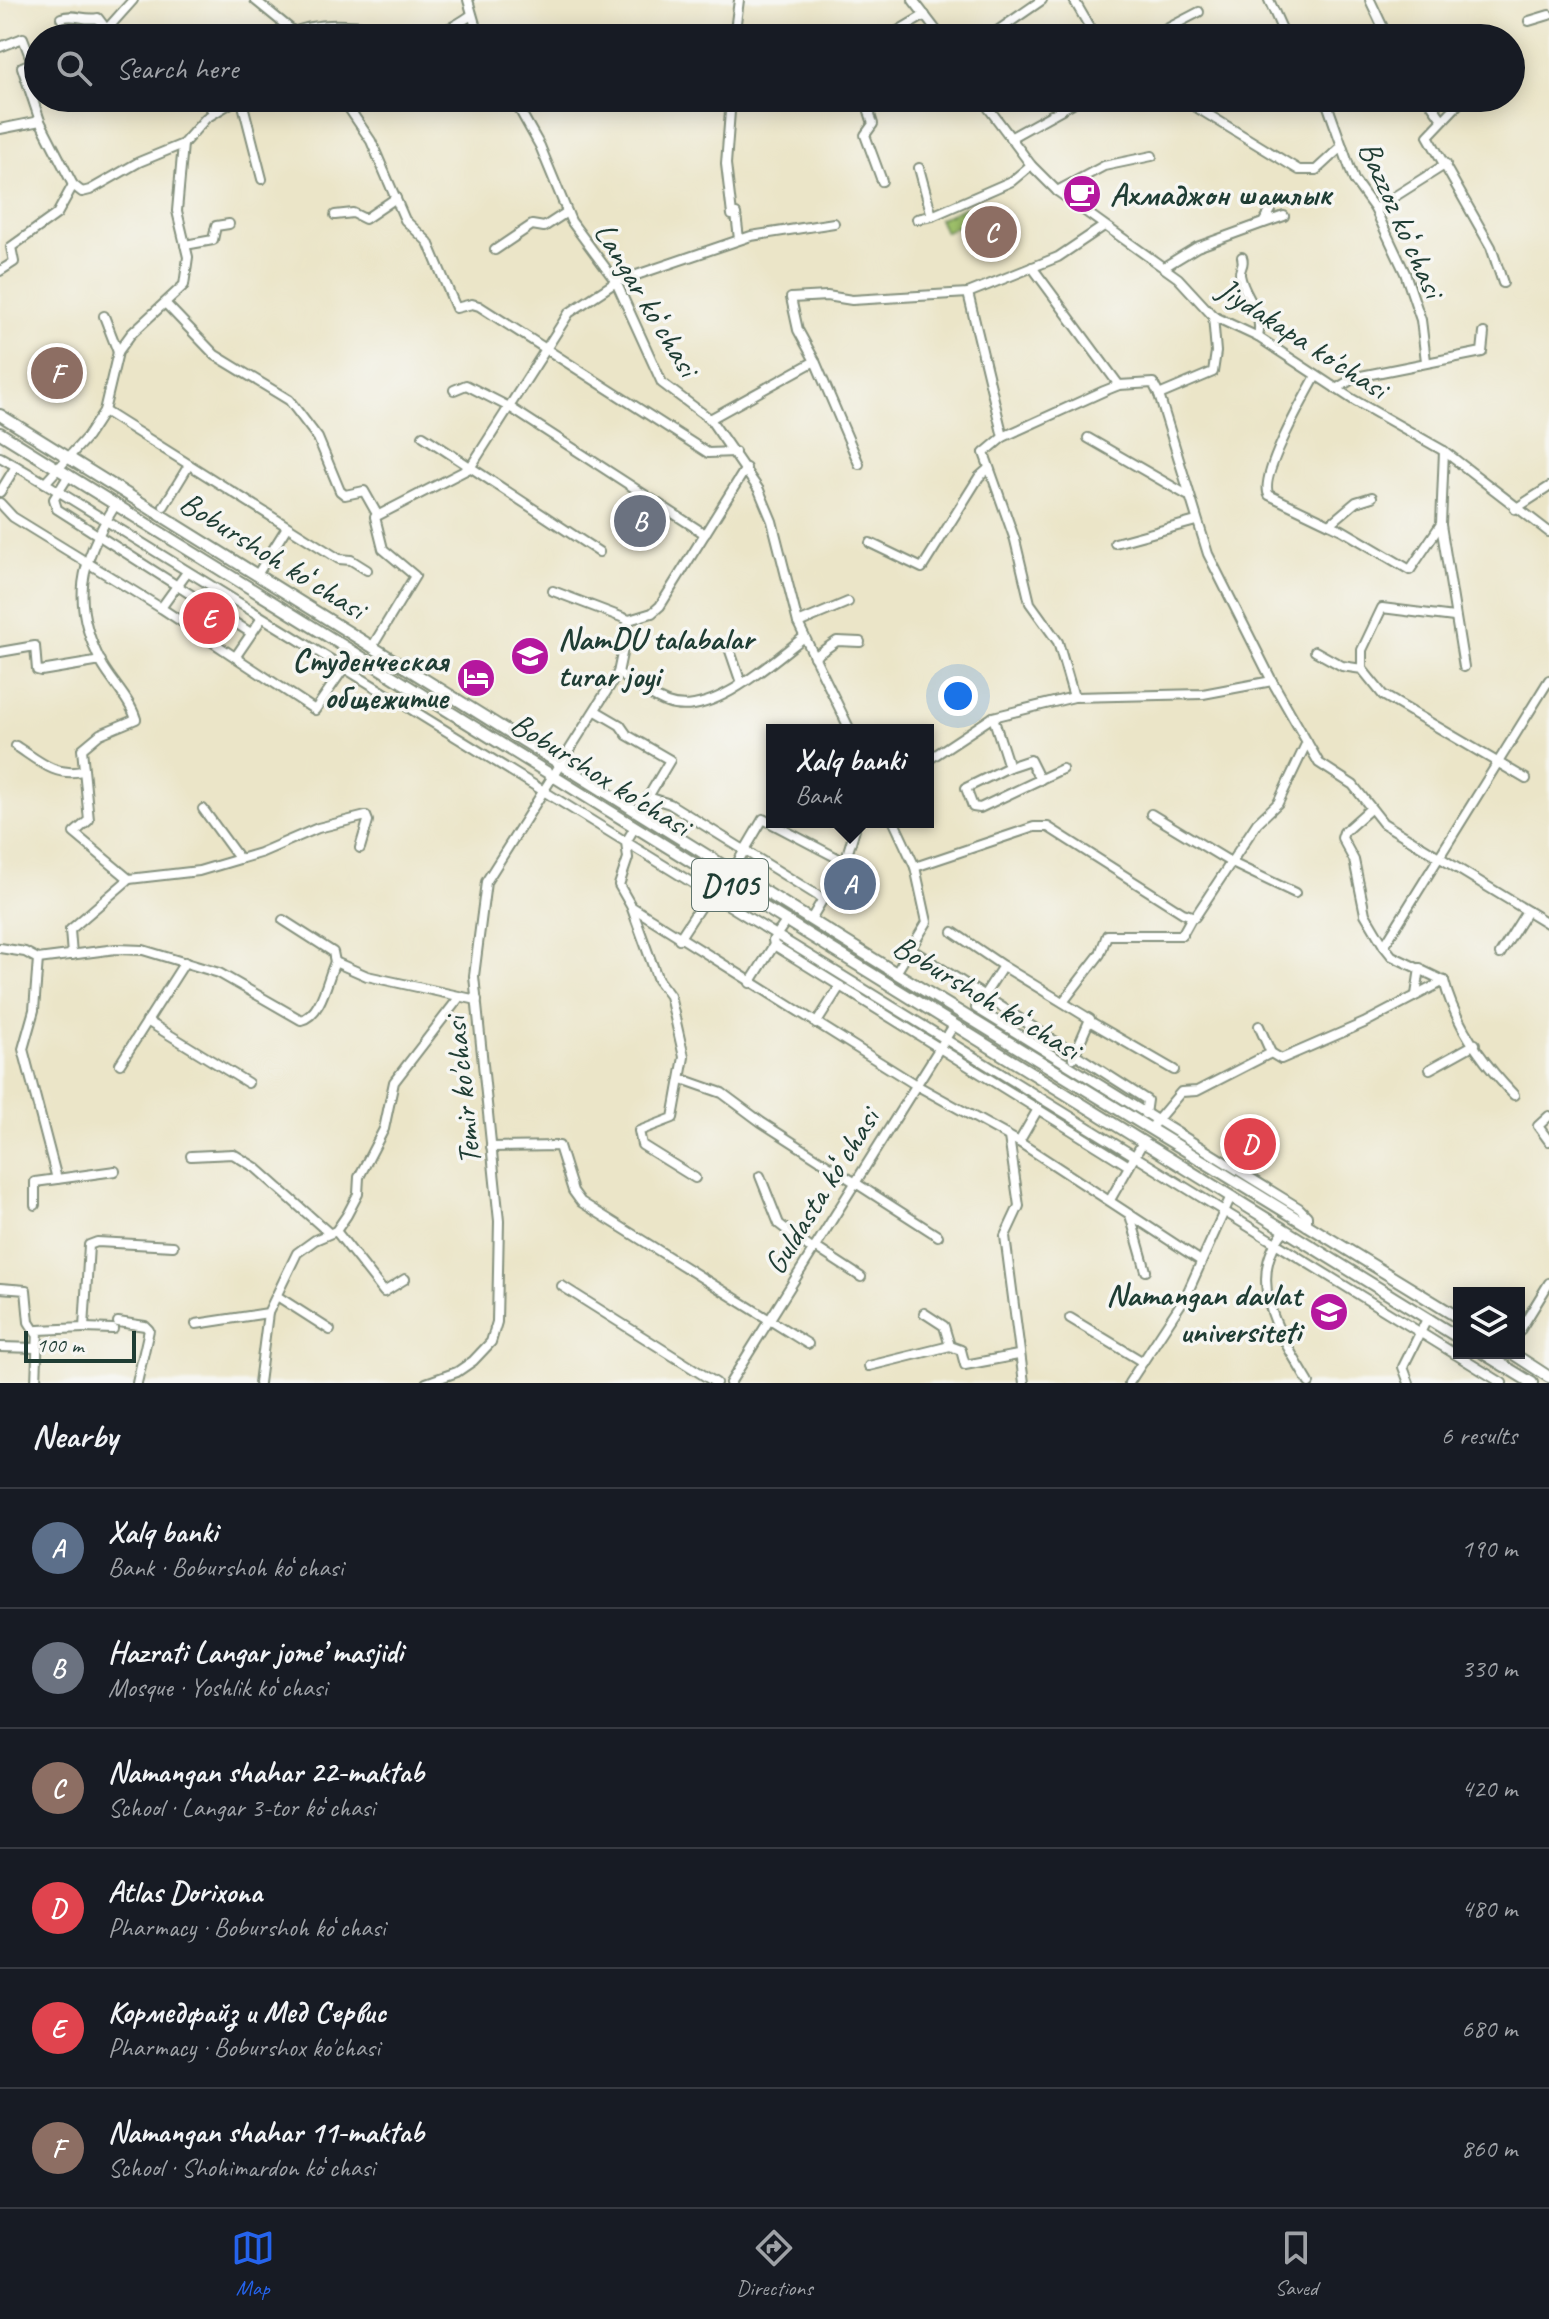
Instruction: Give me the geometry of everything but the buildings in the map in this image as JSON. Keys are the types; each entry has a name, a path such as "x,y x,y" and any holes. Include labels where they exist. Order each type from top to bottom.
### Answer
{"main road":[{"name":"Boburshoh koʻchasi","path":"0,415 896,973 973,1013 1066,1070 1307,1226 1453,1314"},
{"name":"Boburshox ko'chasi","path":"0,433 1453,1334"},
{"path":"1509,1359 1532,1383"},
{"path":"1512,1359 1549,1377"}],"street":[{"path":"111,24 133,0"},
{"path":"255,0 284,24"},
{"path":"468,0 473,24"},
{"path":"736,24 739,0"},
{"path":"913,0 932,24"},
{"path":"1007,24 1042,0"},
{"path":"1074,0 1088,24"},
{"path":"1269,0 1280,24"},
{"path":"1370,0 1381,24"},
{"path":"1176,24 1199,12"},
{"path":"61,18 73,15 86,21 98,18 103,24"},
{"path":"910,24 925,15"},
{"path":"1529,21 1549,15"},
{"path":"454,24 470,16"},
{"path":"0,47 24,40"},
{"path":"37,112 73,185 82,192 139,162 183,144 214,113"},
{"path":"245,112 262,179"},
{"path":"351,112 371,141 405,220 428,242 456,308 479,306 708,453 735,452"},
{"name":"Langar koʻchasi","path":"521,112 540,146 567,212 616,282 662,383 710,419 746,468 772,521 798,623 847,724"},
{"path":"730,112 726,164 728,197 732,215 736,214 739,239"},
{"path":"869,112 873,127 865,133 882,181"},
{"name":"Jiydakapa ko'chasi","path":"991,112 1031,165 1057,191 1164,267 1213,316 1258,337 1336,389 1444,451 1515,509 1549,532"},
{"path":"1010,138 1057,112"},
{"path":"1204,112 1299,170 1316,170 1342,146"},
{"name":"Bazzoz koʻchasi","path":"1330,112 1358,189 1375,209 1394,243 1414,298 1426,361"},
{"path":"1437,112 1441,118"},
{"path":"1448,112 1428,136 1494,253 1503,283"},
{"path":"0,129 40,121"},
{"path":"45,483 87,437 104,411 118,352 131,334 184,285 188,274 177,211 183,144"},
{"path":"1057,191 1104,166 1152,156"},
{"path":"1375,209 1446,164"},
{"path":"917,219 932,216 1012,181 1031,165"},
{"path":"919,168 932,216"},
{"path":"0,271 14,262 11,247 57,214 73,185"},
{"path":"335,215 353,213 365,219 396,198"},
{"path":"1263,223 1271,210"},
{"path":"495,250 532,225 544,227 567,212"},
{"path":"1164,267 1197,247 1284,216"},
{"path":"377,514 470,468 569,313 616,282 739,239 834,223"},
{"path":"185,245 213,240 216,226 229,224"},
{"path":"859,464 815,361 798,330 791,298 827,296 852,300 968,293 1058,257 1104,226"},
{"path":"1242,257 1244,265 1240,275 1255,305 1260,324 1258,337"},
{"path":"1032,267 1119,385"},
{"path":"968,293 1003,437"},
{"path":"166,304 215,355 289,400 318,438 340,491 345,495 358,489 364,491 377,514 375,524 383,549 415,576 372,647"},
{"path":"104,316 118,352"},
{"path":"1159,395 1213,372 1216,352 1213,316"},
{"path":"1336,389 1356,377 1482,352 1485,347 1484,333"},
{"path":"710,419 815,361"},
{"path":"1316,376 1289,427 1265,489 1269,495 1330,524 1410,570 1441,524"},
{"path":"1074,697 1058,642 1030,603 1015,540 984,453 1003,437 1119,385 1153,383 1208,554 1272,681 1319,763 1353,785 1370,809 1398,834 1549,924"},
{"path":"454,390 466,385 511,408 705,534"},
{"path":"104,411 339,559 348,559 367,570"},
{"path":"423,436 599,552"},
{"path":"1088,438 1187,495"},
{"path":"1444,451 1441,524 1464,667"},
{"path":"0,457 1502,1383"},
{"path":"164,506 189,465"},
{"path":"0,492 16,466"},
{"path":"553,591 629,620 652,613 660,606 746,468"},
{"path":"870,543 922,568 979,477 988,469"},
{"path":"69,475 58,492 54,506 251,633"},
{"path":"1515,509 1549,487"},
{"path":"1330,524 1356,502 1372,497"},
{"path":"0,503 13,517 161,608 315,710 355,652"},
{"path":"116,504 84,561 84,620 101,661 136,719 86,743 81,753 89,820 74,833 129,879"},
{"path":"1115,543 1196,521"},
{"path":"257,575 287,527"},
{"path":"161,608 187,572"},
{"path":"798,623 848,602"},
{"path":"1454,617 1382,608 1362,650 1362,669 1383,695 1526,779"},
{"path":"236,656 262,618"},
{"name":"Temir ko'chasi","path":"426,1383 446,1378 473,1361 495,1333 499,1221 474,960 486,882 618,673 629,620"},
{"path":"618,673 666,703 681,706 704,703 741,683 804,637"},
{"path":"814,657 837,641 860,642"},
{"path":"0,652 35,646 37,670 41,671 101,661"},
{"path":"730,651 741,683"},
{"path":"1315,651 1342,666 1362,669"},
{"path":"1384,946 1549,680"},
{"path":"934,756 993,717 1074,697 1203,694 1272,681"},
{"path":"438,726 448,710"},
{"path":"596,711 620,725 627,735 670,760 648,797 670,804 823,899"},
{"path":"993,717 1009,767"},
{"path":"489,758 499,742"},
{"path":"1063,1002 1100,954 1107,935 1182,935 1192,917 1202,910 1257,823 1278,803 1307,742"},
{"path":"16,746 55,772 68,775 82,771"},
{"path":"1040,780 1030,760 966,788 973,807 980,808 1040,780 1062,769"},
{"path":"203,809 238,857"},
{"path":"1370,809 1344,832 1342,838 1354,860 1365,914 1392,956 1444,981 1453,1013 1497,1078 1514,1095"},
{"path":"1151,814 1232,863 1295,893"},
{"path":"72,955 70,930 129,879 199,871 260,853 318,828 366,816 368,821 360,848"},
{"path":"733,870 763,819 766,821"},
{"path":"635,827 626,842 628,858 619,880 658,980 670,996 684,1057 673,1118 639,1131 638,1136 642,1145 695,1178"},
{"path":"915,867 1034,827 1048,827 1192,917"},
{"path":"780,828 845,862"},
{"path":"811,919 845,862 855,828"},
{"path":"896,973 927,922 915,867 897,828"},
{"path":"679,939 719,878"},
{"path":"631,906 679,939 916,1085 1019,1142 1201,1261"},
{"path":"1500,954 1527,911"},
{"path":"0,948 25,952 38,959 116,949 143,950 219,973 301,1020 310,1017 316,1008 335,962 333,952 283,920"},
{"path":"750,983 787,920"},
{"path":"953,932 1091,1022 1174,1070"},
{"path":"774,945 1129,1166"},
{"path":"911,949 1147,1100 1145,1114"},
{"path":"38,959 34,1010 23,1049 57,1179"},
{"path":"120,1064 185,962"},
{"path":"335,962 367,976 458,999 477,1000"},
{"path":"973,1013 1003,966"},
{"path":"1416,995 1420,968"},
{"path":"1259,1026 1271,1053 1281,1059 1364,1023 1444,981"},
{"path":"816,1024 840,986"},
{"path":"259,1383 268,1313 297,1253 332,1232 358,1194 359,1177 384,1129 394,1082 458,999"},
{"path":"147,1021 248,1083"},
{"path":"1066,1070 1091,1022"},
{"name":"Guldasta koʻchasi","path":"730,1383 954,1025"},
{"path":"1430,1069 1475,1044"},
{"path":"1105,1074 1096,1089 1145,1114 1153,1124 1181,1092 1197,1091 1271,1053"},
{"path":"682,1079 722,1093 938,1236"},
{"path":"1019,1142 1038,1109"},
{"path":"1549,1116 1538,1126 1549,1141"},
{"path":"1009,1137 1019,1206 1005,1236 1024,1383"},
{"path":"1110,1200 1143,1142"},
{"path":"491,1147 559,1146 573,1191 581,1202 808,1344"},
{"path":"191,1156 233,1154 256,1168 332,1232 384,1292 405,1279"},
{"path":"35,1205 35,1182 115,1171"},
{"path":"1182,1186 1191,1171"},
{"path":"760,1176 779,1224 861,1277"},
{"path":"1129,1383 1186,1296 1231,1196"},
{"path":"1248,1227 1257,1213"},
{"path":"1130,1214 1146,1271"},
{"path":"1284,1231 1274,1243 1265,1268 1268,1296 1285,1343 1309,1383"},
{"path":"84,1328 89,1245 97,1242 173,1246"},
{"path":"1333,1279 1341,1266"},
{"path":"1525,1322 1549,1283"},
{"path":"562,1286 716,1383"},
{"path":"0,1288 26,1290 29,1322 36,1333 36,1383"},
{"path":"277,1296 330,1330"},
{"path":"196,1324 268,1313"},
{"path":"924,1313 944,1326 950,1346"},
{"path":"1070,1318 1143,1362"},
{"path":"1409,1383 1403,1367 1427,1319"},
{"path":"36,1333 42,1328 145,1326 149,1330 137,1383"},
{"path":"869,1366 950,1346 961,1350 965,1365 1018,1355"},
{"path":"0,1347 36,1348"}],"green space":[{"path":"965,207 971,220 945,232 939,219"}],"place":[{"name":"Ахмаджон шашлык","path":"1082,194"},
{"name":"Namangan shahar 22-maktab","path":"991,232"},
{"name":"Namangan shahar 11-maktab","path":"57,373"},
{"name":"Hazrati Langar jome’ masjidi","path":"640,521"},
{"name":"Кормедфайз и Мед Сервис","path":"209,618"},
{"name":"NamDU talabalar turar joyi","path":"530,656"},
{"name":"Студенческая общежитие","path":"476,678"},
{"name":"Xalq banki","path":"850,884"},
{"name":"Atlas Dorixona","path":"1250,1144"},
{"name":"Namangan davlat universiteti","path":"1329,1312"}]}
